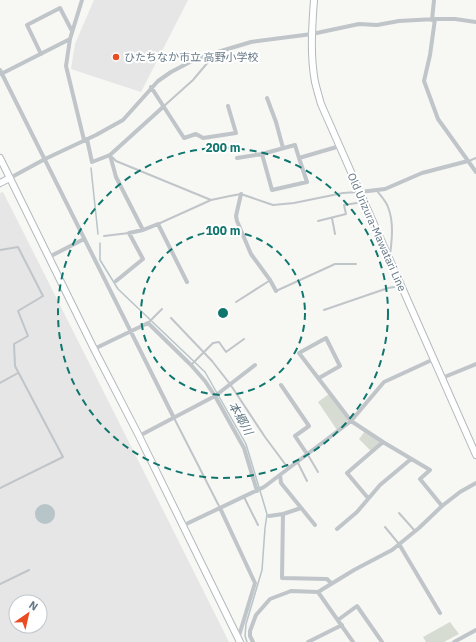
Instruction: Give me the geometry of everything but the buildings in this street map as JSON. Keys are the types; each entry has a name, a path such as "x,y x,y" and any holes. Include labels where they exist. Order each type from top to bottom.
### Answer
{"street":[{"name":"Old Urizura-Mawatari Line","path":"314,0 312,34 315,82 321,104 476,455"},
{"path":"434,0 430,55 424,81 438,119 476,172"},
{"path":"80,1 70,39 66,66 92,162 110,155 163,107"},
{"path":"41,54 26,25 60,8 72,31"},
{"path":"0,183 123,120 151,88 170,72 216,52 251,42 312,34 359,24 377,25 399,21 455,19 476,22"},
{"path":"70,39 1,73 174,418"},
{"path":"151,88 184,138 196,134 202,138 236,133 228,106"},
{"path":"267,98 276,122 283,148"},
{"path":"237,158 262,154 295,145 307,182 272,190 262,154"},
{"path":"299,158 340,146"},
{"path":"110,155 116,177 143,230"},
{"path":"0,158 94,349 139,436 239,641"},
{"path":"360,192 385,189 427,171 468,161"},
{"path":"241,194 236,216 237,221 251,254 276,291"},
{"path":"116,281 142,259 129,233 143,230 158,224 186,282"},
{"path":"49,257 84,239"},
{"path":"94,349 148,323 191,364 215,396 244,448 256,491"},
{"path":"319,378 340,366 326,338 299,353 351,421 430,470 420,480 442,506"},
{"path":"182,526 264,487 351,421 384,382 434,359"},
{"path":"442,378 476,364"},
{"path":"139,436 215,396 255,365"},
{"path":"281,385 309,426 295,436 307,454"},
{"path":"368,498 347,473 383,442"},
{"path":"337,529 357,512 380,485 411,459"},
{"path":"280,475 282,483 315,525"},
{"path":"253,642 250,636 250,631 256,615 270,599 291,591 318,592 392,550 415,532 442,506 460,492 476,483"},
{"path":"220,508 255,583 239,641"},
{"path":"269,516 283,514 301,508"},
{"path":"283,514 282,578 327,578 331,584"},
{"path":"399,544 440,613"},
{"path":"318,592 353,642"},
{"path":"338,620 357,606 382,642"},
{"path":"308,642 342,625"},
{"path":"241,630 250,631"},
{"path":"454,642 476,630"}],"lane":[{"path":"163,107 193,80 216,52"},
{"path":"110,155 116,161 211,200"},
{"path":"468,161 476,158"},
{"path":"377,190 388,206 392,218 393,236 390,260"},
{"path":"158,224 211,200 241,194 273,205 294,203 343,192 360,192"},
{"path":"318,221 346,214 344,205 364,202"},
{"path":"332,218 335,234"},
{"path":"104,236 129,233"},
{"path":"0,250 18,247 43,296 18,311 28,336 14,344 15,366 63,457 0,488"},
{"path":"276,291 335,264 356,264"},
{"path":"236,302 270,280"},
{"path":"324,310 388,288 401,286"},
{"path":"148,323 162,309"},
{"path":"171,318 204,352 230,384 288,469"},
{"path":"191,364 213,343 219,342 226,352 244,339"},
{"path":"0,383 19,373"},
{"path":"174,418 220,508"},
{"path":"307,454 318,472"},
{"path":"297,462 307,481"},
{"path":"244,497 258,525"},
{"path":"399,513 415,532"},
{"path":"385,527 399,544"},
{"path":"0,584 29,570"}],"shaded area":[{"name":"ひたちなか市立 高野小学校","path":"94,0 188,0 141,92 71,69 75,44"},
{"path":"3,192 229,642 0,642 0,193"},
{"path":"329,394 349,420 337,430 318,402"},
{"path":"365,431 381,442 371,451 359,439"},
{"path":"41,504 49,504 55,510 55,518 49,524 41,524 35,518 35,510"},
{"path":"450,622 459,634 444,642 426,642 423,637"}],"waterway":[{"name":"本郷川","path":"91,168 98,234"},
{"name":"本郷川","path":"100,243 100,260 118,289 205,372 246,444 267,514 262,570 246,624 245,636 247,642"}],"place":[{"name":"ひたちなか市立 高野小学校","path":"116,57"}]}
